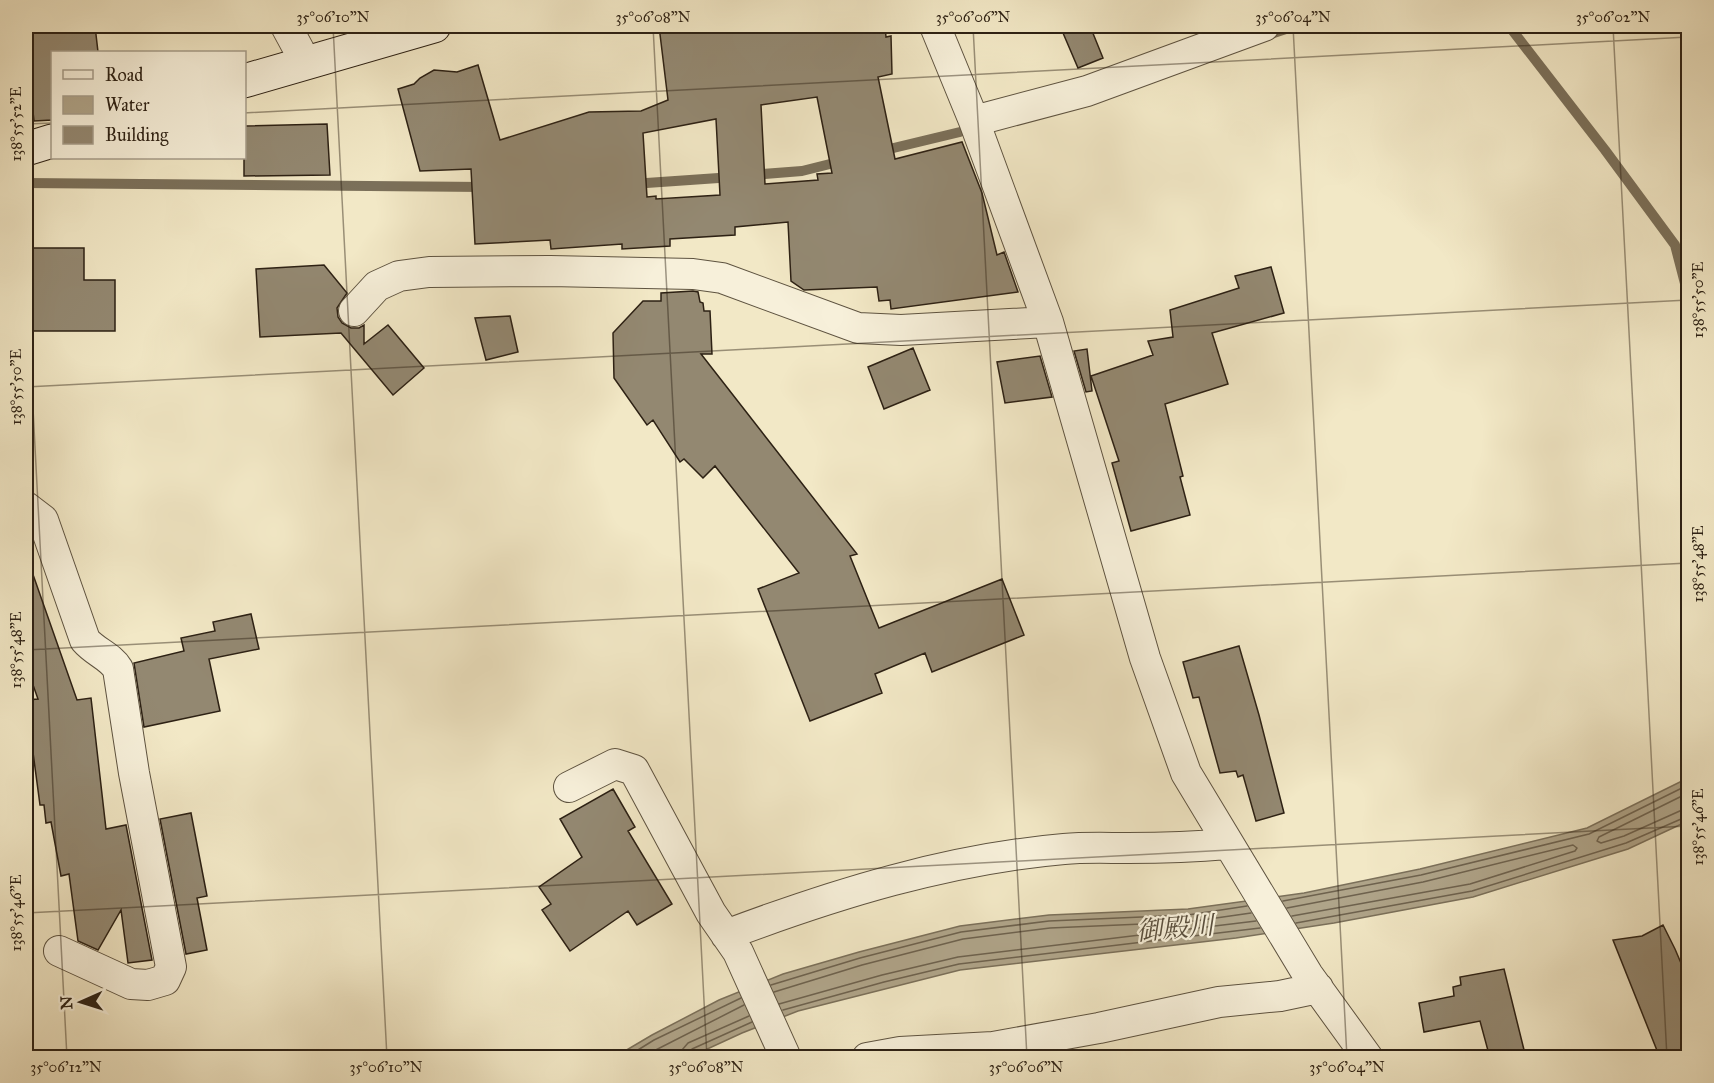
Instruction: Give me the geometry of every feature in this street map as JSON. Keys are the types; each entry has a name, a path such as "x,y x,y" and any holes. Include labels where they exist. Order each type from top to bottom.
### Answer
{"street":[{"path":"286,26 306,63"},
{"path":"246,80 434,26"},
{"path":"934,26 974,121 1048,322 1145,658 1186,773 1313,982 1368,1058"},
{"path":"974,121 1087,91 1264,26"},
{"path":"26,149 51,141"},
{"path":"354,311 377,286 399,276 429,272 550,271 693,274 723,279 858,328 902,330 1048,322"},
{"path":"26,507 43,520 85,640 92,649 113,660 118,669 134,773 171,967 165,980 148,985 131,984 59,951"},
{"path":"569,787 615,764 634,770 711,913 732,943 786,1058"},
{"path":"732,943 800,907 890,880 978,861 1065,849 1170,848 1234,854"},
{"path":"867,1058 900,1052 993,1047 1099,1028 1219,1002 1280,996 1313,982"}],"water":[{"name":"御殿川","path":"1688,778 1688,821 1628,849 1473,897 1334,923 1236,938 960,970 798,1011 690,1057 613,1058 719,1000 783,974 859,952 960,926 1049,915 1188,909 1304,893 1420,869 1587,828"}],"building":[{"path":"26,26 95,26 98,51 51,51 51,120 34,121"},
{"path":"659,26 885,26 886,37 891,36 892,74 878,77 895,159 962,142 982,193 997,255 1004,252 1018,292 891,309 890,300 879,301 877,287 804,290 791,281 788,222 735,227 735,235 670,239 670,246 622,249 622,244 551,249 550,240 475,244 471,169 420,171 398,89 414,84 434,70 457,72 478,65 500,140 589,112 641,111 668,100","holes":["817,97 832,173 817,174 818,180 765,184 761,105","716,119 720,195 656,199 656,196 647,197 643,133"]},
{"path":"1090,26 1103,58 1078,68 1063,33"},
{"path":"327,124 330,175 244,176 246,126"},
{"path":"27,248 84,248 84,280 115,280 115,331 26,331"},
{"path":"324,265 347,293 337,308 338,317 342,323 351,328 364,325 364,344 388,325 424,368 393,395 341,333 260,337 256,269"},
{"path":"1271,267 1284,313 1212,333 1228,384 1165,404 1190,515 1131,531 1112,463 1119,461 1091,376 1153,355 1148,341 1173,337 1170,310 1239,288 1235,276"},
{"path":"698,292 704,311 710,311 712,354 701,354 857,554 850,556 879,628 1002,579 1024,635 932,672 925,653 875,674 882,693 810,721 758,589 799,573 715,466 703,478 684,459 680,462 653,420 647,425 614,378 613,333 643,301 661,301 661,293"},
{"path":"510,316 518,352 486,360 475,318"},
{"path":"913,348 930,390 884,409 868,367"},
{"path":"1087,349 1092,391 1086,392 1074,351"},
{"path":"1040,356 1052,397 1005,403 997,362"},
{"path":"30,566 77,700 91,698 106,829 126,825 152,960 128,963 121,910 98,950 78,941 69,874 61,876 51,822 46,823 44,805 40,805 26,700 38,699 26,665 26,567"},
{"path":"251,614 259,649 209,659 220,711 144,727 134,663 184,651 181,638 215,631 213,622"},
{"path":"1239,646 1284,813 1256,821 1243,775 1238,777 1236,771 1220,773 1199,697 1193,698 1183,662"},
{"path":"613,789 635,827 628,831 672,904 637,925 628,911 570,951 542,910 551,904 539,887 582,857 560,819"},
{"path":"191,813 207,896 197,898 207,950 186,954 160,819"},
{"path":"1663,925 1689,982 1689,1058 1660,1058 1613,940 1642,936"},
{"path":"1504,969 1526,1058 1490,1058 1480,1021 1424,1032 1419,1003 1454,996 1453,987 1461,985 1460,977"}],"waterway":[{"path":"1265,36 1295,26"},
{"path":"1509,26 1675,245 1688,295"},
{"path":"881,151 960,132"},
{"path":"751,175 802,171 842,161"},
{"path":"632,184 733,177"},
{"path":"26,183 484,187"}]}
